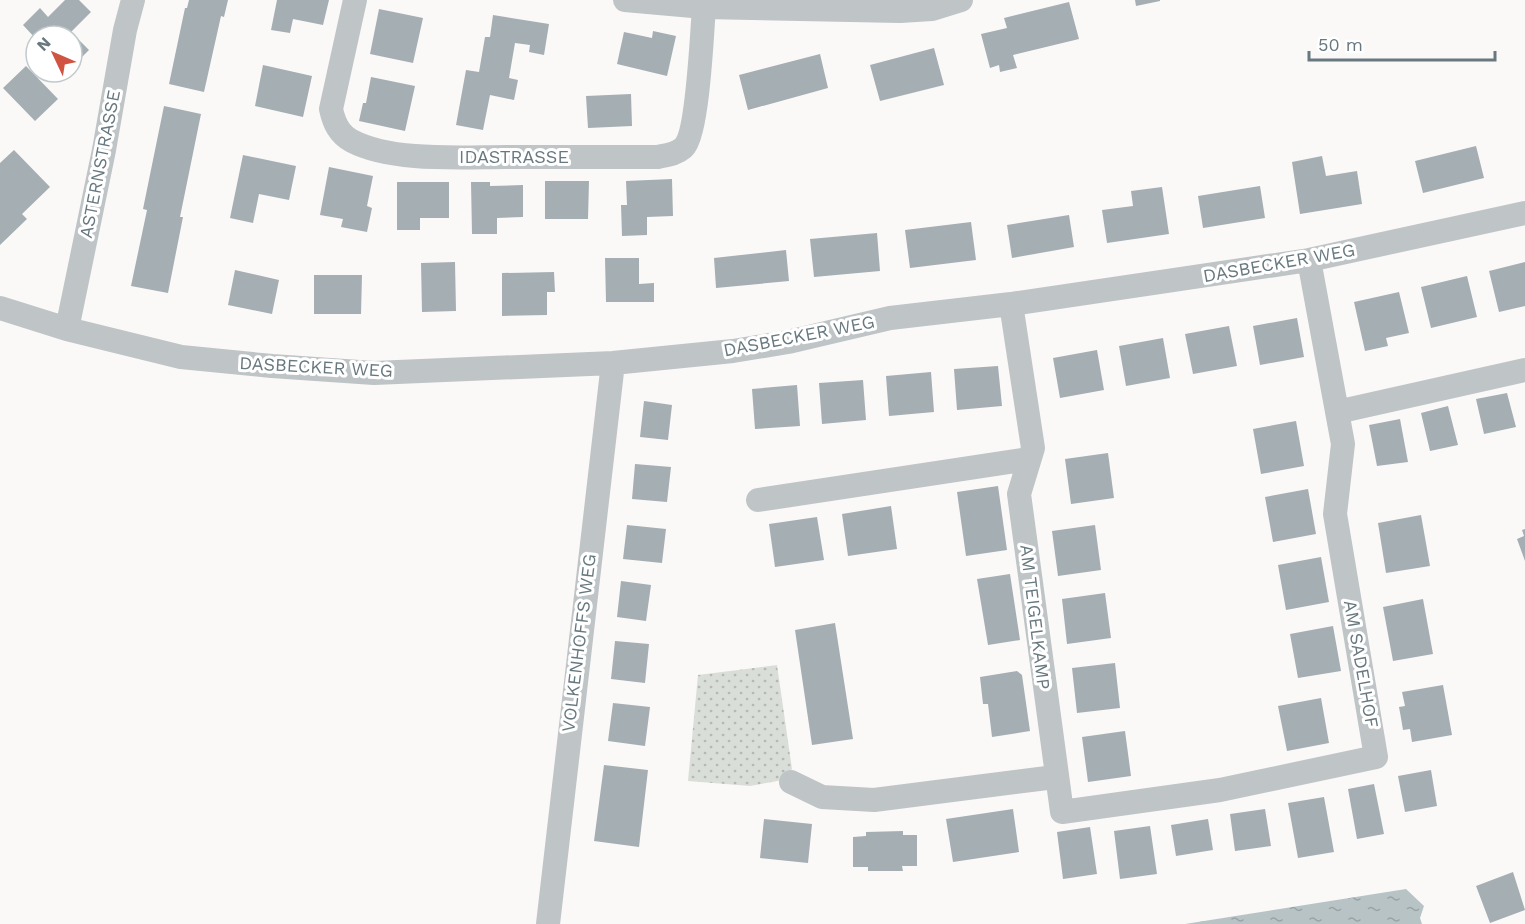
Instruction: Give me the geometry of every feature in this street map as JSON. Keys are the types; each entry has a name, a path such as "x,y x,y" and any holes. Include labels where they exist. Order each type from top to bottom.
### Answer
{"street":[{"name":"ASTERNSTRASSE","path":"67,329 104,150 125,30 133,0"},
{"name":"IDASTRASSE","path":"355,0 331,108 334,122 341,134 353,142 397,155 463,157 658,157 674,154 685,147 693,123 704,7"},
{"path":"626,0 704,7 900,11 932,9 961,0"},
{"name":"DASBECKER WEG","path":"0,308 67,329 181,357 273,366 375,373 613,363 733,351 788,342 890,318 1011,304 1309,260 1525,213"},
{"name":"AM SADELHOF","path":"1220,790 1376,757 1335,514 1343,444 1309,260"},
{"name":"AM TEIGELKAMP","path":"1011,304 1033,448 1019,494 1055,777 1062,812 1220,790"},
{"name":"VOLKENHOFFS WEG","path":"548,924 613,363"},
{"path":"1337,412 1525,370"},
{"path":"758,501 1029,459"},
{"path":"791,782 822,797 874,800 1055,777"}],"shaded area":[{"path":"777,665 792,769 783,780 750,786 688,781 698,675"}],"water":[{"path":"1406,889 1424,906 1420,918 1422,924 1185,924"}],"building":[{"path":"65,0 79,0 91,12 79,24 24,24 40,8 48,17"},
{"path":"189,0 228,0 224,17 221,16 204,92 169,84 185,8"},
{"path":"277,0 329,0 323,25 293,19 290,33 271,30"},
{"path":"1135,0 1160,0 1160,1 1136,6"},
{"path":"1069,2 1079,39 1013,55 1017,68 1000,72 999,65 990,68 981,34 1007,28 1004,18"},
{"path":"379,9 423,18 413,63 370,54"},
{"path":"493,15 549,24 544,55 529,52 530,45 515,43 509,78 518,80 514,100 490,95 483,130 456,125 466,70 479,72 485,37 490,37"},
{"path":"653,31 676,36 667,76 617,64 624,32 652,38"},
{"path":"84,45 89,50 84,55"},
{"path":"934,48 944,85 880,101 870,65"},
{"path":"820,54 828,88 748,110 739,75"},
{"path":"263,65 312,76 303,117 255,106"},
{"path":"24,68 24,84 43,84 58,99 35,121 3,88"},
{"path":"371,77 415,86 405,131 359,121 363,103 366,103"},
{"path":"631,94 632,126 588,128 586,96"},
{"path":"164,106 201,114 180,217 183,217 168,293 131,286 147,210 143,209"},
{"path":"1476,146 1484,178 1423,193 1415,161"},
{"path":"14,150 50,187 22,214 27,219 0,245 0,163"},
{"path":"243,155 296,166 289,200 259,194 253,223 230,218"},
{"path":"1322,156 1326,176 1357,171 1362,204 1300,214 1292,162"},
{"path":"329,167 373,176 367,206 372,208 367,232 341,227 343,219 320,215"},
{"path":"672,179 673,216 647,217 647,235 622,236 621,205 627,205 626,181"},
{"path":"545,181 589,181 588,219 545,219"},
{"path":"397,182 449,182 449,218 420,218 420,230 397,230"},
{"path":"471,182 490,182 490,186 523,185 523,217 497,218 497,234 472,234"},
{"path":"1260,186 1265,218 1203,228 1198,196"},
{"path":"1162,187 1169,234 1107,243 1102,210 1133,206 1131,191"},
{"path":"1069,215 1074,247 1012,258 1007,225"},
{"path":"971,222 976,260 910,268 905,230"},
{"path":"877,233 880,271 814,277 810,239"},
{"path":"786,250 789,281 716,288 714,258"},
{"path":"605,258 639,258 639,284 654,283 654,302 606,302"},
{"path":"455,262 456,311 422,312 421,263"},
{"path":"1525,262 1525,306 1499,312 1489,271"},
{"path":"235,270 279,280 272,314 228,305"},
{"path":"554,272 555,292 547,292 547,315 502,316 502,273"},
{"path":"314,275 362,275 361,314 314,314"},
{"path":"1467,276 1477,317 1431,328 1421,287"},
{"path":"1399,292 1409,333 1386,338 1388,346 1365,351 1354,302"},
{"path":"1297,318 1304,357 1260,365 1253,326"},
{"path":"1229,326 1237,366 1193,374 1185,334"},
{"path":"1163,338 1170,378 1126,386 1119,346"},
{"path":"1097,350 1104,390 1060,398 1053,358"},
{"path":"998,366 1002,406 957,410 954,369"},
{"path":"931,372 934,412 889,416 886,376"},
{"path":"863,380 866,420 822,424 819,383"},
{"path":"797,385 800,426 755,429 752,389"},
{"path":"1507,393 1516,427 1484,434 1476,399"},
{"path":"644,401 672,405 668,440 640,437"},
{"path":"1448,406 1458,445 1430,451 1421,413"},
{"path":"1400,419 1408,462 1377,466 1369,425"},
{"path":"1296,421 1304,466 1261,474 1253,429"},
{"path":"1108,453 1114,498 1071,504 1065,459"},
{"path":"635,464 671,467 667,502 632,499"},
{"path":"998,486 1007,550 966,556 957,492"},
{"path":"1308,489 1316,534 1273,542 1265,497"},
{"path":"891,506 897,549 848,556 842,514"},
{"path":"1421,515 1430,566 1386,573 1378,523"},
{"path":"817,517 824,560 775,567 769,524"},
{"path":"627,525 666,529 662,563 623,559"},
{"path":"1095,525 1101,570 1058,576 1052,531"},
{"path":"1525,529 1525,561 1517,539 1524,536 1522,530"},
{"path":"1321,557 1329,602 1286,610 1278,565"},
{"path":"1010,574 1020,640 988,645 977,579"},
{"path":"621,581 651,585 646,621 617,617"},
{"path":"1105,593 1111,638 1067,644 1062,599"},
{"path":"1423,599 1433,654 1393,661 1383,607"},
{"path":"835,623 853,739 812,745 795,630"},
{"path":"1333,626 1341,671 1298,678 1290,634"},
{"path":"615,641 649,644 645,683 611,679"},
{"path":"1115,663 1120,708 1077,713 1072,668"},
{"path":"1017,671 1022,675 1030,731 992,737 988,704 983,704 980,677"},
{"path":"1443,685 1452,735 1412,742 1410,729 1403,730 1399,707 1405,706 1402,692"},
{"path":"1321,698 1329,743 1287,751 1278,706"},
{"path":"613,703 650,707 645,746 608,741"},
{"path":"1125,731 1131,776 1088,782 1082,737"},
{"path":"604,765 648,770 639,847 594,841"},
{"path":"1431,770 1437,806 1405,812 1398,776"},
{"path":"1374,784 1384,834 1357,839 1348,789"},
{"path":"1324,797 1334,852 1298,858 1288,803"},
{"path":"1013,809 1019,852 953,862 946,819"},
{"path":"1265,809 1271,846 1235,851 1230,814"},
{"path":"764,819 812,824 808,863 760,858"},
{"path":"1208,819 1213,850 1176,856 1171,825"},
{"path":"1150,826 1157,874 1120,879 1114,831"},
{"path":"1090,827 1097,874 1063,879 1057,832"},
{"path":"903,831 903,835 917,835 917,866 902,866 903,871 868,871 868,867 853,867 853,837 866,836 866,832"},
{"path":"1513,872 1525,910 1490,923 1476,886"}]}
